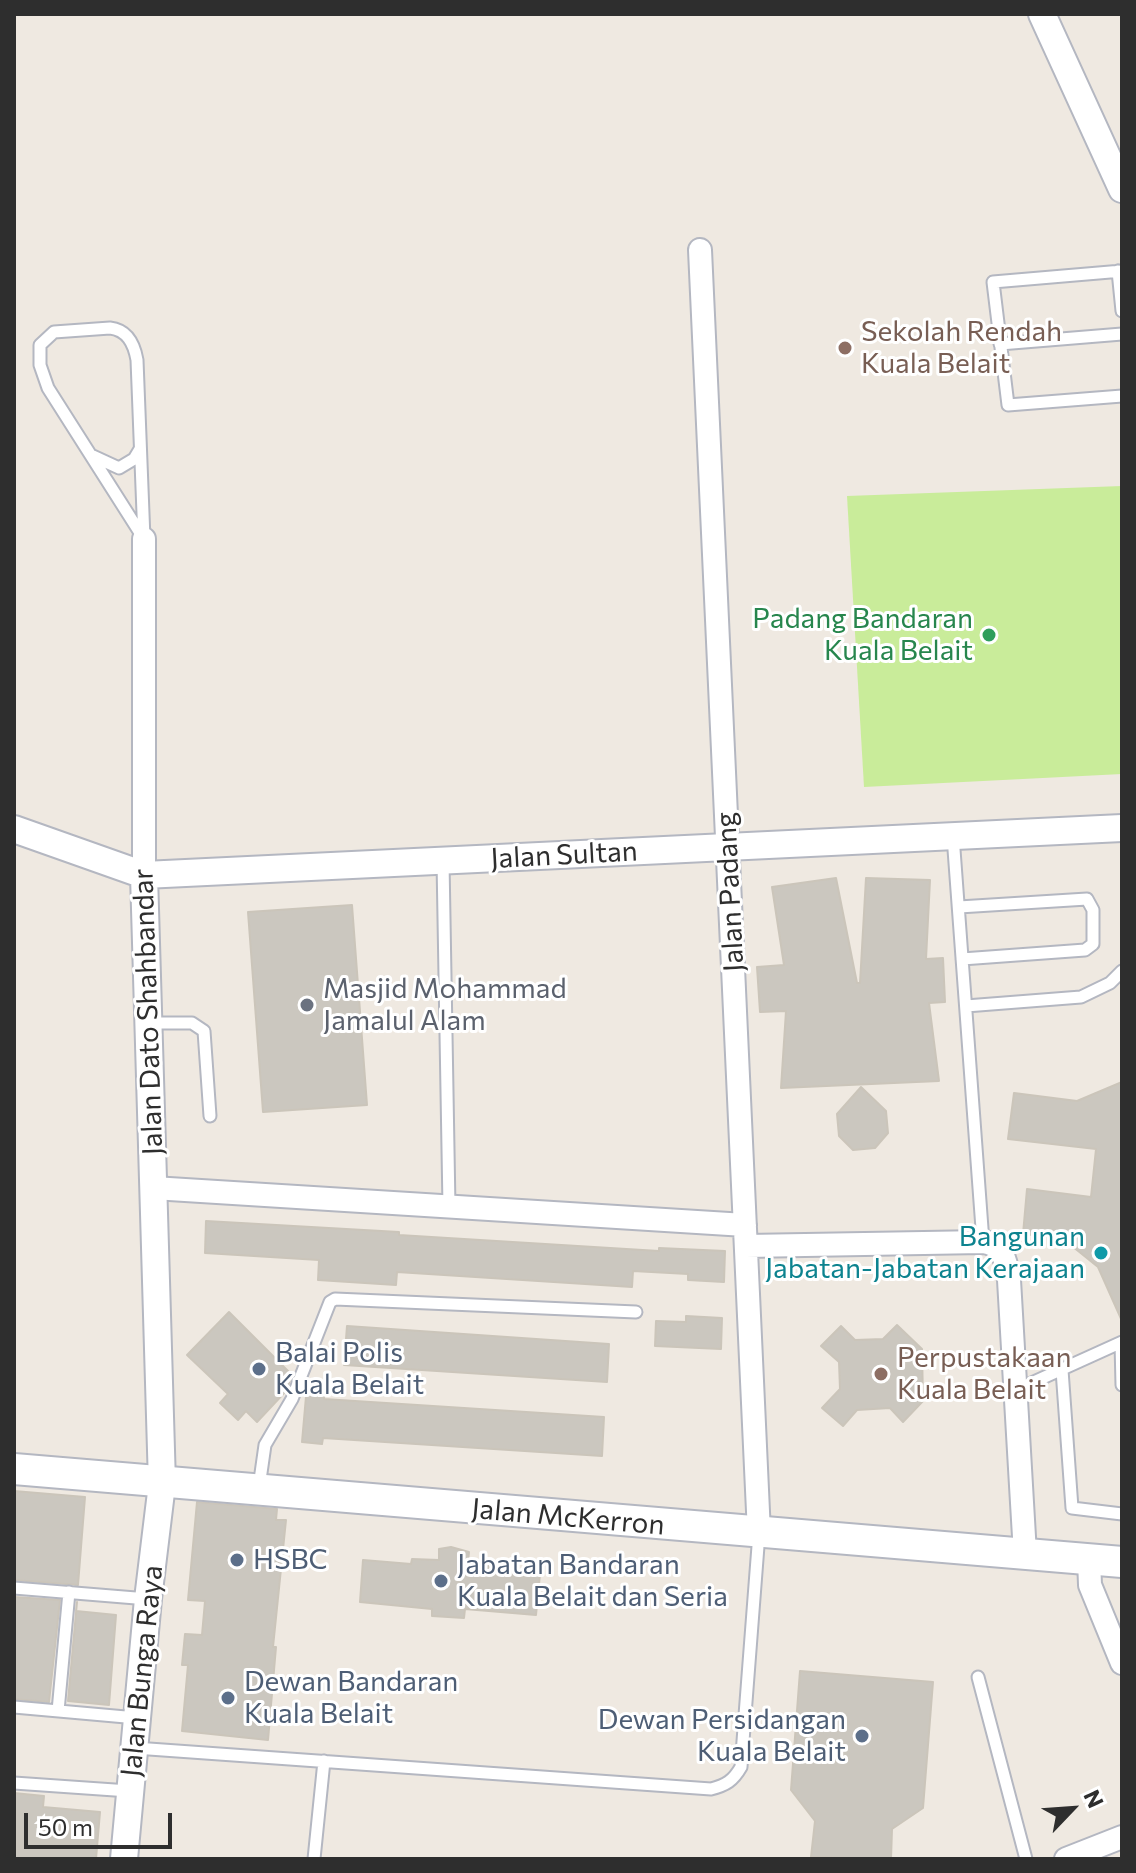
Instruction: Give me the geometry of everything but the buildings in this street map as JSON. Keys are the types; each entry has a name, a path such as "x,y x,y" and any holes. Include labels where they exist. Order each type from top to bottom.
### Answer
{"main road":[{"name":"Jalan McKerron","path":"14,1469 162,1484 1122,1562"}],"street":[{"path":"1042,14 1122,189"},
{"name":"Jalan Padang","path":"700,250 759,1533"},
{"name":"Jalan Dato Shahbandar","path":"144,539 144,875 162,1484"},
{"name":"Jalan Sultan","path":"14,829 144,875 1122,828"},
{"path":"153,1188 449,1207 746,1236 993,1243 1006,1261 1009,1280 1025,1554"},
{"name":"Jalan Bunga Raya","path":"124,1859 162,1484"},
{"path":"1089,1559 1090,1585 1122,1663"},
{"path":"1066,1859 1122,1837"}],"lane":[{"path":"1122,311 1120,271 993,282 1008,405 1122,396"},
{"path":"110,328 119,329 128,337 137,360 144,539 48,388 40,365 40,345 54,332 110,328"},
{"path":"1000,344 1122,334"},
{"path":"90,454 119,468 134,459 141,448"},
{"path":"953,836 983,1242"},
{"path":"443,861 449,1207"},
{"path":"959,907 1087,899 1093,910 1093,944 1085,950 962,959"},
{"path":"966,1006 1081,997 1110,983 1122,971"},
{"path":"148,1023 192,1023 204,1031 210,1116"},
{"path":"259,1491 265,1445 292,1399 332,1300 636,1312"},
{"path":"1016,1390 1122,1343 1122,1385"},
{"path":"1062,1370 1072,1508 1122,1514"},
{"path":"134,1748 711,1789 724,1785 734,1779 741,1767 759,1533"},
{"path":"14,1588 148,1599"},
{"path":"58,1711 69,1592"},
{"path":"978,1677 1026,1859"},
{"path":"14,1707 137,1718"},
{"path":"314,1859 324,1761"},
{"path":"14,1783 130,1791"}],"green space":[{"name":"Padang Bandaran Kuala Belait","path":"1122,486 1122,774 864,787 847,496"}],"place":[{"name":"Sekolah Rendah Kuala Belait","path":"845,348"},
{"name":"Padang Bandaran Kuala Belait","path":"989,635"},
{"name":"Masjid Mohammad Jamalul Alam","path":"307,1005"},
{"name":"Bangunan Jabatan-Jabatan Kerajaan","path":"1101,1253"},
{"name":"Balai Polis Kuala Belait","path":"259,1369"},
{"name":"Perpustakaan Kuala Belait","path":"881,1374"},
{"name":"HSBC","path":"237,1560"},
{"name":"Jabatan Bandaran Kuala Belait dan Seria","path":"441,1581"},
{"name":"Dewan Bandaran Kuala Belait","path":"228,1698"},
{"name":"Dewan Persidangan Kuala Belait","path":"862,1736"}]}
